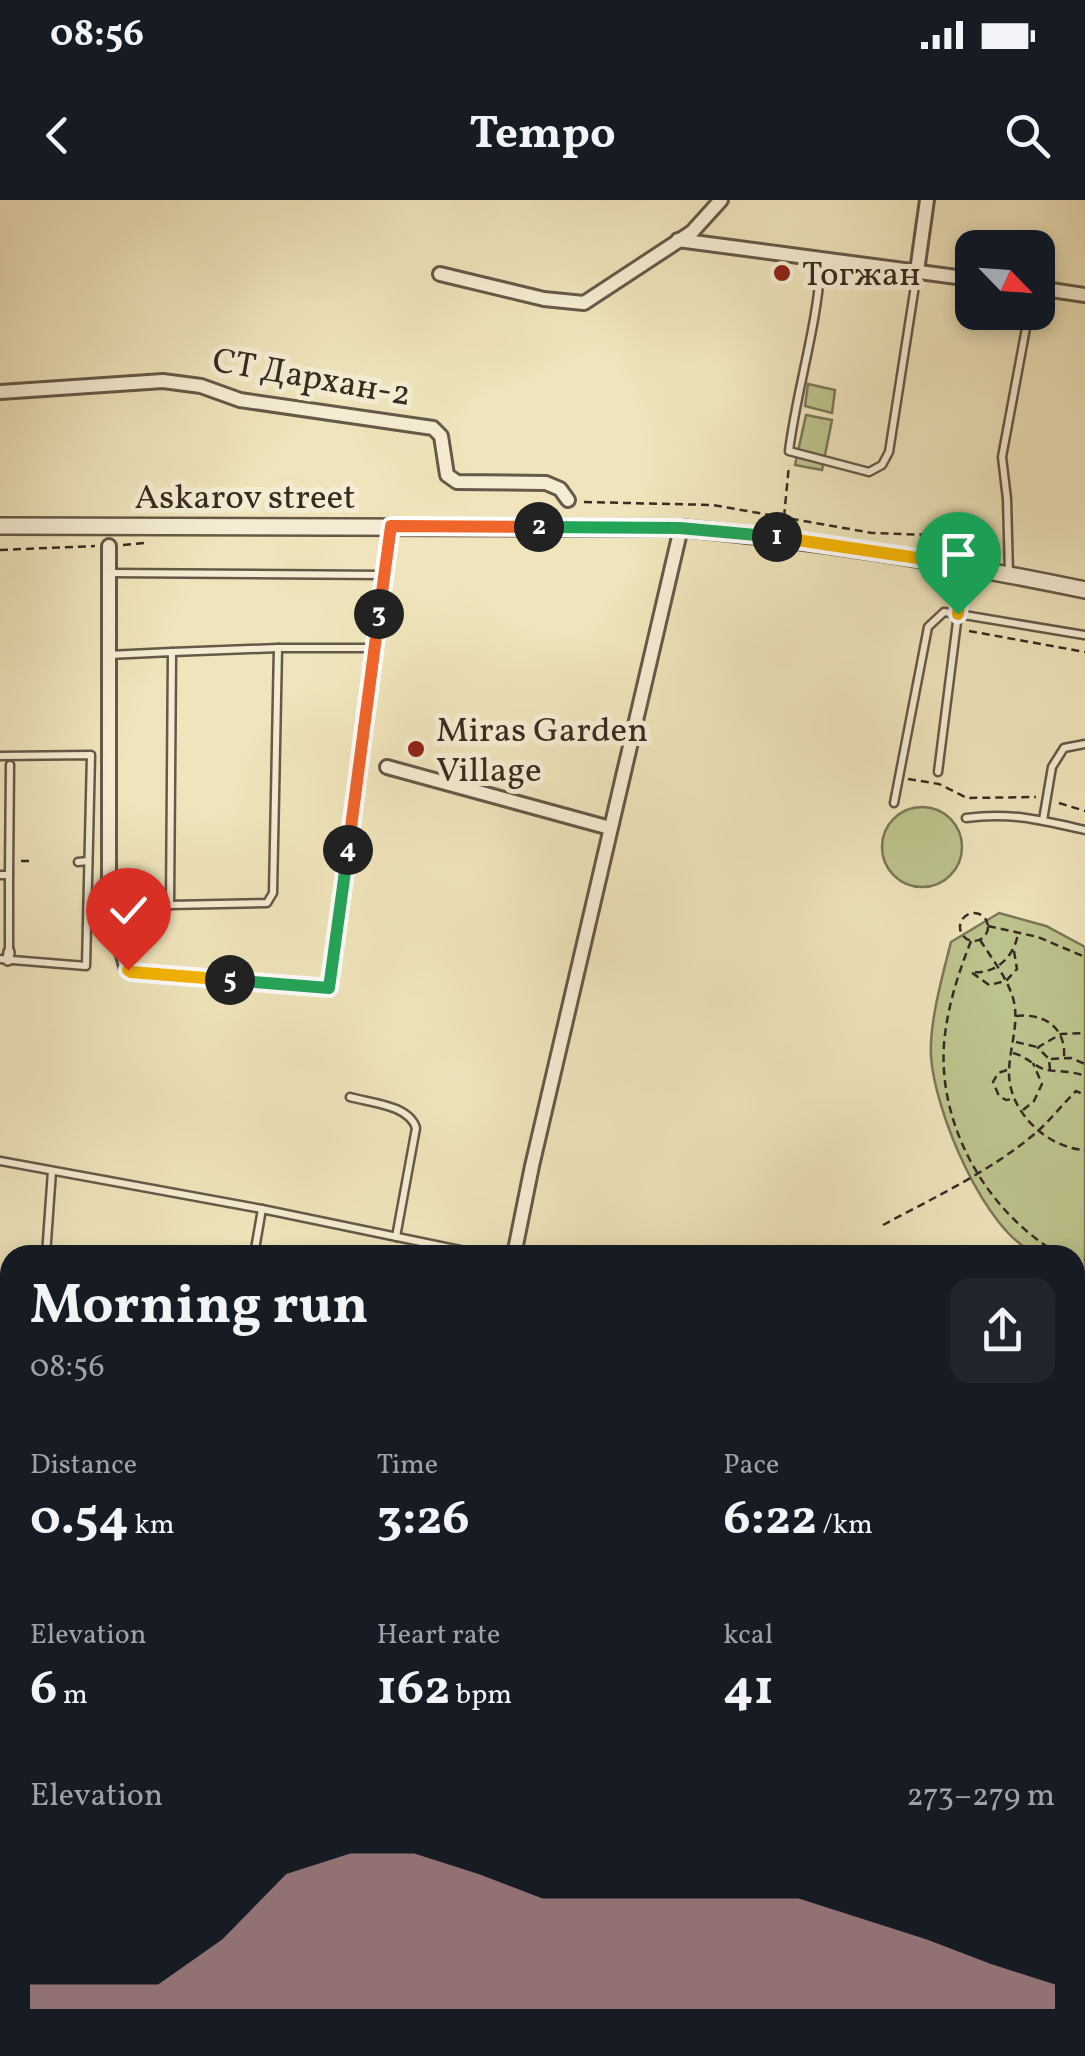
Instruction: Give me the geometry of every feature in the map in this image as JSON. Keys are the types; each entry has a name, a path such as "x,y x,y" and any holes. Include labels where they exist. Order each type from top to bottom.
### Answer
{"street":[{"path":"440,274 544,300 584,303 692,232 721,200"},
{"path":"917,271 927,200"},
{"path":"678,240 955,277"},
{"path":"1055,291 1085,295"},
{"name":"СТ Дархан-2","path":"0,392 163,381 200,386 240,400 433,428 441,436 447,475 456,482 546,483 560,488 568,500"},
{"name":"Askarov street","path":"0,526 680,528 775,537 964,565 1008,566 1085,590"},
{"path":"109,546 109,905 122,956 131,972 329,988 391,526"},
{"path":"516,1245 680,528"},
{"path":"387,766 610,828"}],"lane":[{"path":"820,258 808,354 789,451 869,472 882,465 889,452 917,271"},
{"path":"1008,566 1002,457 1026,330"},
{"path":"938,772 964,565"},
{"path":"109,572 384,575"},
{"path":"894,803 928,627 944,612 1084,635"},
{"path":"109,905 267,903 273,894 278,648"},
{"path":"108,654 376,648"},
{"path":"170,905 172,652"},
{"path":"1042,820 1052,767 1064,748 1085,744"},
{"path":"0,756 90,755 86,966 6,957 10,765"},
{"path":"966,818 998,814 1085,830"},
{"path":"0,838 10,838"},
{"path":"78,862 88,861"},
{"path":"0,875 10,875"},
{"path":"350,1097 404,1111 414,1118 416,1128 396,1237"},
{"path":"0,1161 435,1245"},
{"path":"47,1245 52,1171"},
{"path":"256,1245 262,1209"}],"path":[{"path":"784,518 789,451"},
{"path":"594,503 713,505 872,533 932,535 1008,566"},
{"path":"956,628 1085,652"},
{"path":"897,776 939,784 967,798 1046,798 1085,811"},
{"path":"968,914 985,917 988,926 980,940 971,941 963,936 960,928 968,914"},
{"path":"988,926 1038,937 1085,957"},
{"path":"1014,951 996,967 979,974 971,972 990,985 1006,982 1016,969 1018,933"},
{"path":"980,940 1006,982 1014,1005 1009,1070 1014,1099 1038,1130 1063,1146 1085,1150"},
{"path":"971,941 952,998 944,1045 945,1072 960,1138 978,1172 1014,1220 1048,1245"},
{"path":"1014,1016 1038,1016 1056,1026 1064,1057"},
{"path":"1038,1048 1060,1034 1085,1033"},
{"path":"1014,1042 1038,1048 1049,1060 1050,1070"},
{"path":"1012,1052 1045,1070 1070,1070 1085,1076"},
{"path":"1049,1060 1064,1057 1085,1064"},
{"path":"1022,1110 1034,1101 1042,1084 1042,1077 1030,1059"},
{"path":"1009,1070 998,1074 993,1082 999,1096 1014,1099"},
{"path":"883,1226 978,1172 1038,1130 1076,1090 1085,1095"}],"green space":[{"path":"808,384 835,390 832,413 805,406"},
{"path":"806,415 832,420 822,470 795,465"},
{"path":"922,807 937,810 950,819 959,832 959,862 950,875 937,884 922,887 907,884 894,875 885,862 882,847 885,832 894,819 907,810"},
{"path":"999,913 1046,926 1085,947 1085,1245 1017,1242 999,1222 965,1167 941,1106 931,1056 937,999 951,942"}],"place":[{"name":"Тогжан","path":"782,273"},
{"name":"Miras Garden Village","path":"416,749"}],"route":[{"path":"128,970 329,988 391,526 680,528 775,537 964,565 958,614"}]}
